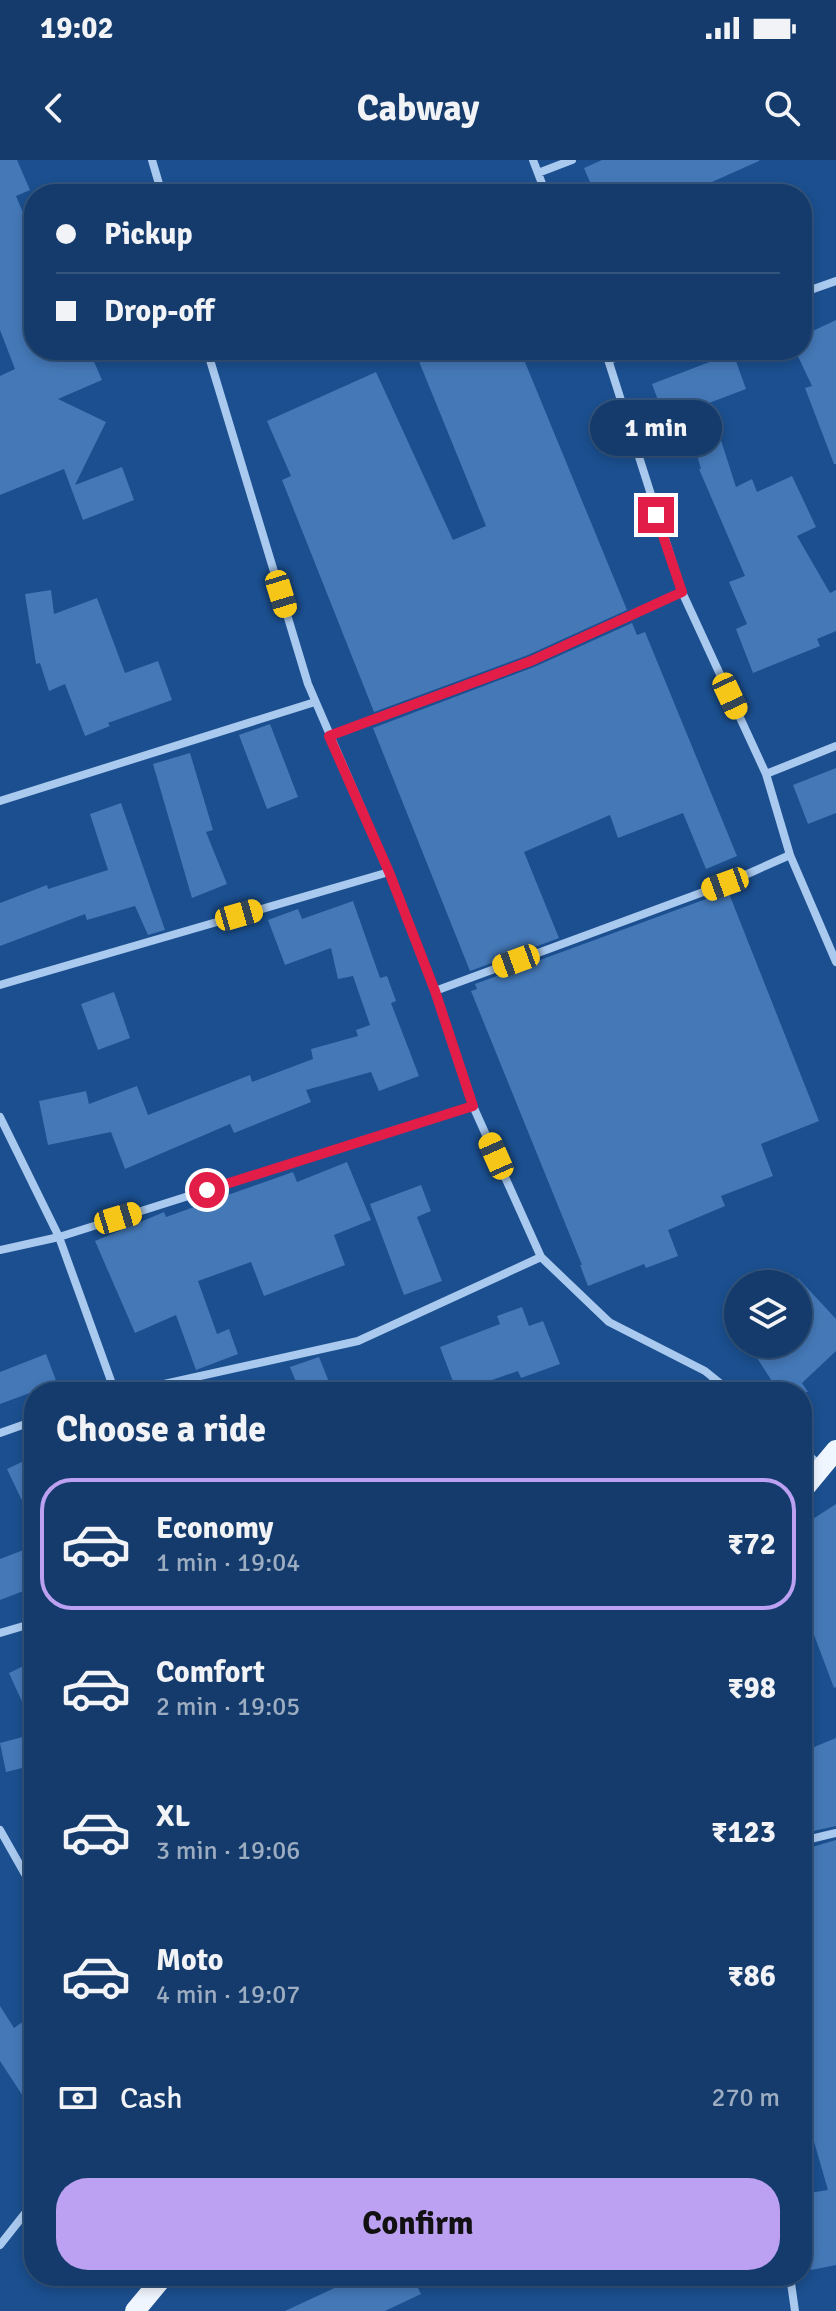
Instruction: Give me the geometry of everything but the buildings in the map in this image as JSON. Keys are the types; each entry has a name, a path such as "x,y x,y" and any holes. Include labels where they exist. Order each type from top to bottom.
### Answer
{"main road":[{"path":"812,1479 836,1450"},
{"path":"141,2308 157,2286"}],"street":[{"path":"152,160 159,184"},
{"path":"533,160 542,184"},
{"path":"538,173 572,160"},
{"path":"812,289 836,281"},
{"path":"210,360 315,702 389,872 435,991 473,1106 541,1257 609,1322 705,1371 719,1382"},
{"path":"609,360 682,592 766,774 790,855 836,962"},
{"path":"329,736 531,661 682,592"},
{"path":"0,801 315,702"},
{"path":"766,774 836,746"},
{"path":"435,991 725,884 790,855"},
{"path":"0,985 389,872"},
{"path":"0,1250 59,1237 473,1106"},
{"path":"0,1117 59,1237 111,1382"},
{"path":"173,1382 358,1341 541,1257"},
{"path":"0,1433 24,1425"},
{"path":"812,1458 822,1467"},
{"path":"0,1633 24,1626"},
{"path":"0,1830 24,1872"},
{"path":"812,1839 836,1833"},
{"path":"0,2245 24,2215"},
{"path":"791,2286 795,2311"}],"route":[{"path":"207,1190 473,1106 435,991 389,872 329,736 531,661 682,592 656,515"}]}
